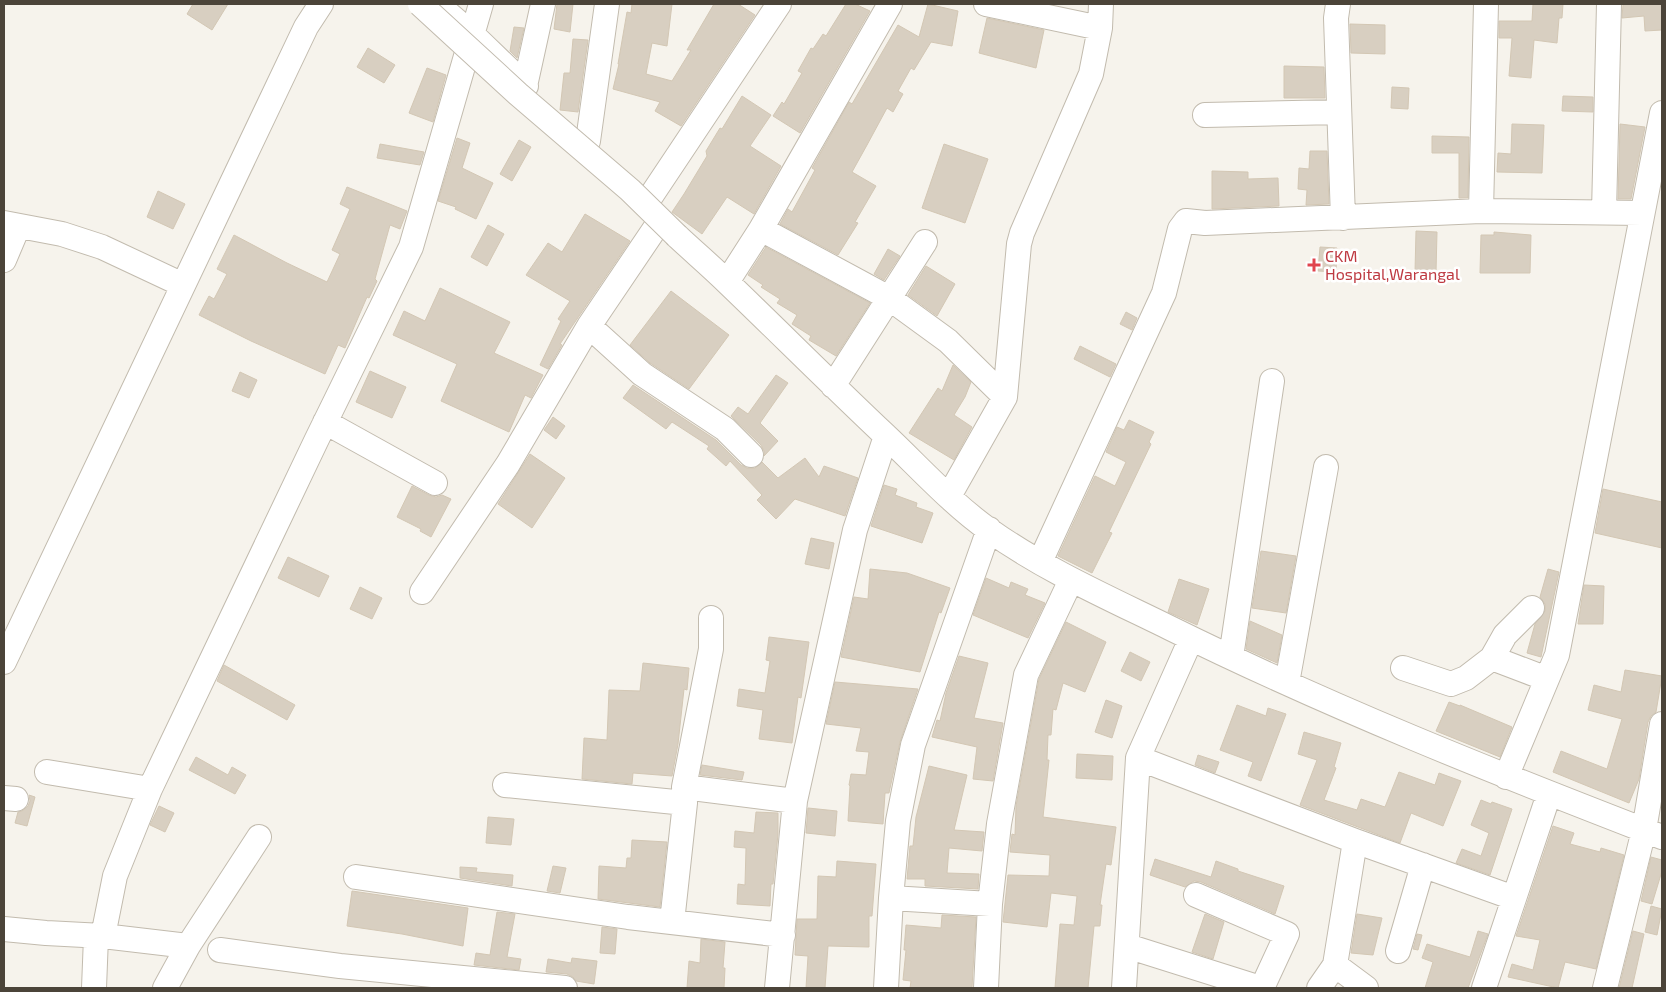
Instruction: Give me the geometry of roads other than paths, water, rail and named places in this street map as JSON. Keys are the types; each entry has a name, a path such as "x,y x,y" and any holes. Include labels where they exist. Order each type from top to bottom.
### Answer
{"street":[{"path":"4,662 306,27 321,4"},
{"path":"420,4 518,94 630,190 949,496 989,530 1071,580 1230,658 1506,777 1653,834"},
{"path":"437,4 472,34 525,86 588,141 667,217 689,234 696,254"},
{"path":"94,988 100,936 115,876 150,789 411,246 481,4"},
{"path":"525,86 543,4"},
{"path":"588,141 607,4"},
{"path":"649,199 779,4"},
{"path":"726,282 761,229 890,4"},
{"path":"949,496 1005,397 1019,244 1022,233 1091,74 1100,28 1101,4"},
{"path":"1338,4 1336,18 1343,218"},
{"path":"1481,212 1486,4"},
{"path":"1604,212 1609,4"},
{"path":"998,5 1100,28"},
{"path":"1205,115 1339,112"},
{"path":"1506,777 1557,655 1662,113"},
{"path":"1040,562 1164,292 1180,229 1184,222 1205,223 1481,212 1642,213"},
{"path":"4,260 11,225 62,234 102,247 182,286"},
{"path":"422,592 508,464 589,326 669,229"},
{"path":"761,229 889,298 948,341 1005,397"},
{"path":"833,386 925,242"},
{"path":"589,326 642,374 724,429 751,455"},
{"path":"1230,658 1272,381"},
{"path":"325,422 435,483"},
{"path":"778,988 795,801 858,520 886,436"},
{"path":"1287,683 1326,468"},
{"path":"886,988 898,821 913,745 989,530"},
{"path":"986,988 990,904 999,824 1026,675 1071,580"},
{"path":"1403,668 1451,684 1466,678 1492,658 1505,636 1532,608"},
{"path":"672,922 684,795 711,649 711,618"},
{"path":"1124,988 1138,758 1191,639"},
{"path":"1492,658 1547,679"},
{"path":"1605,988 1653,834 1662,724"},
{"path":"1138,758 1514,898"},
{"path":"47,772 150,789"},
{"path":"505,785 795,801"},
{"path":"1484,988 1549,794"},
{"path":"165,988 188,946 259,837"},
{"path":"1319,988 1335,965 1355,840"},
{"path":"1398,951 1423,865"},
{"path":"356,877 457,893 783,935"},
{"path":"1127,946 1261,988 1286,934 1196,894"},
{"path":"891,898 990,904"},
{"path":"4,929 100,936 188,946"},
{"path":"220,950 340,966 565,988"},
{"path":"1335,965 1366,988"}],"place":[{"name":"CKM Hospital,Warangal","path":"1314,265"}]}
